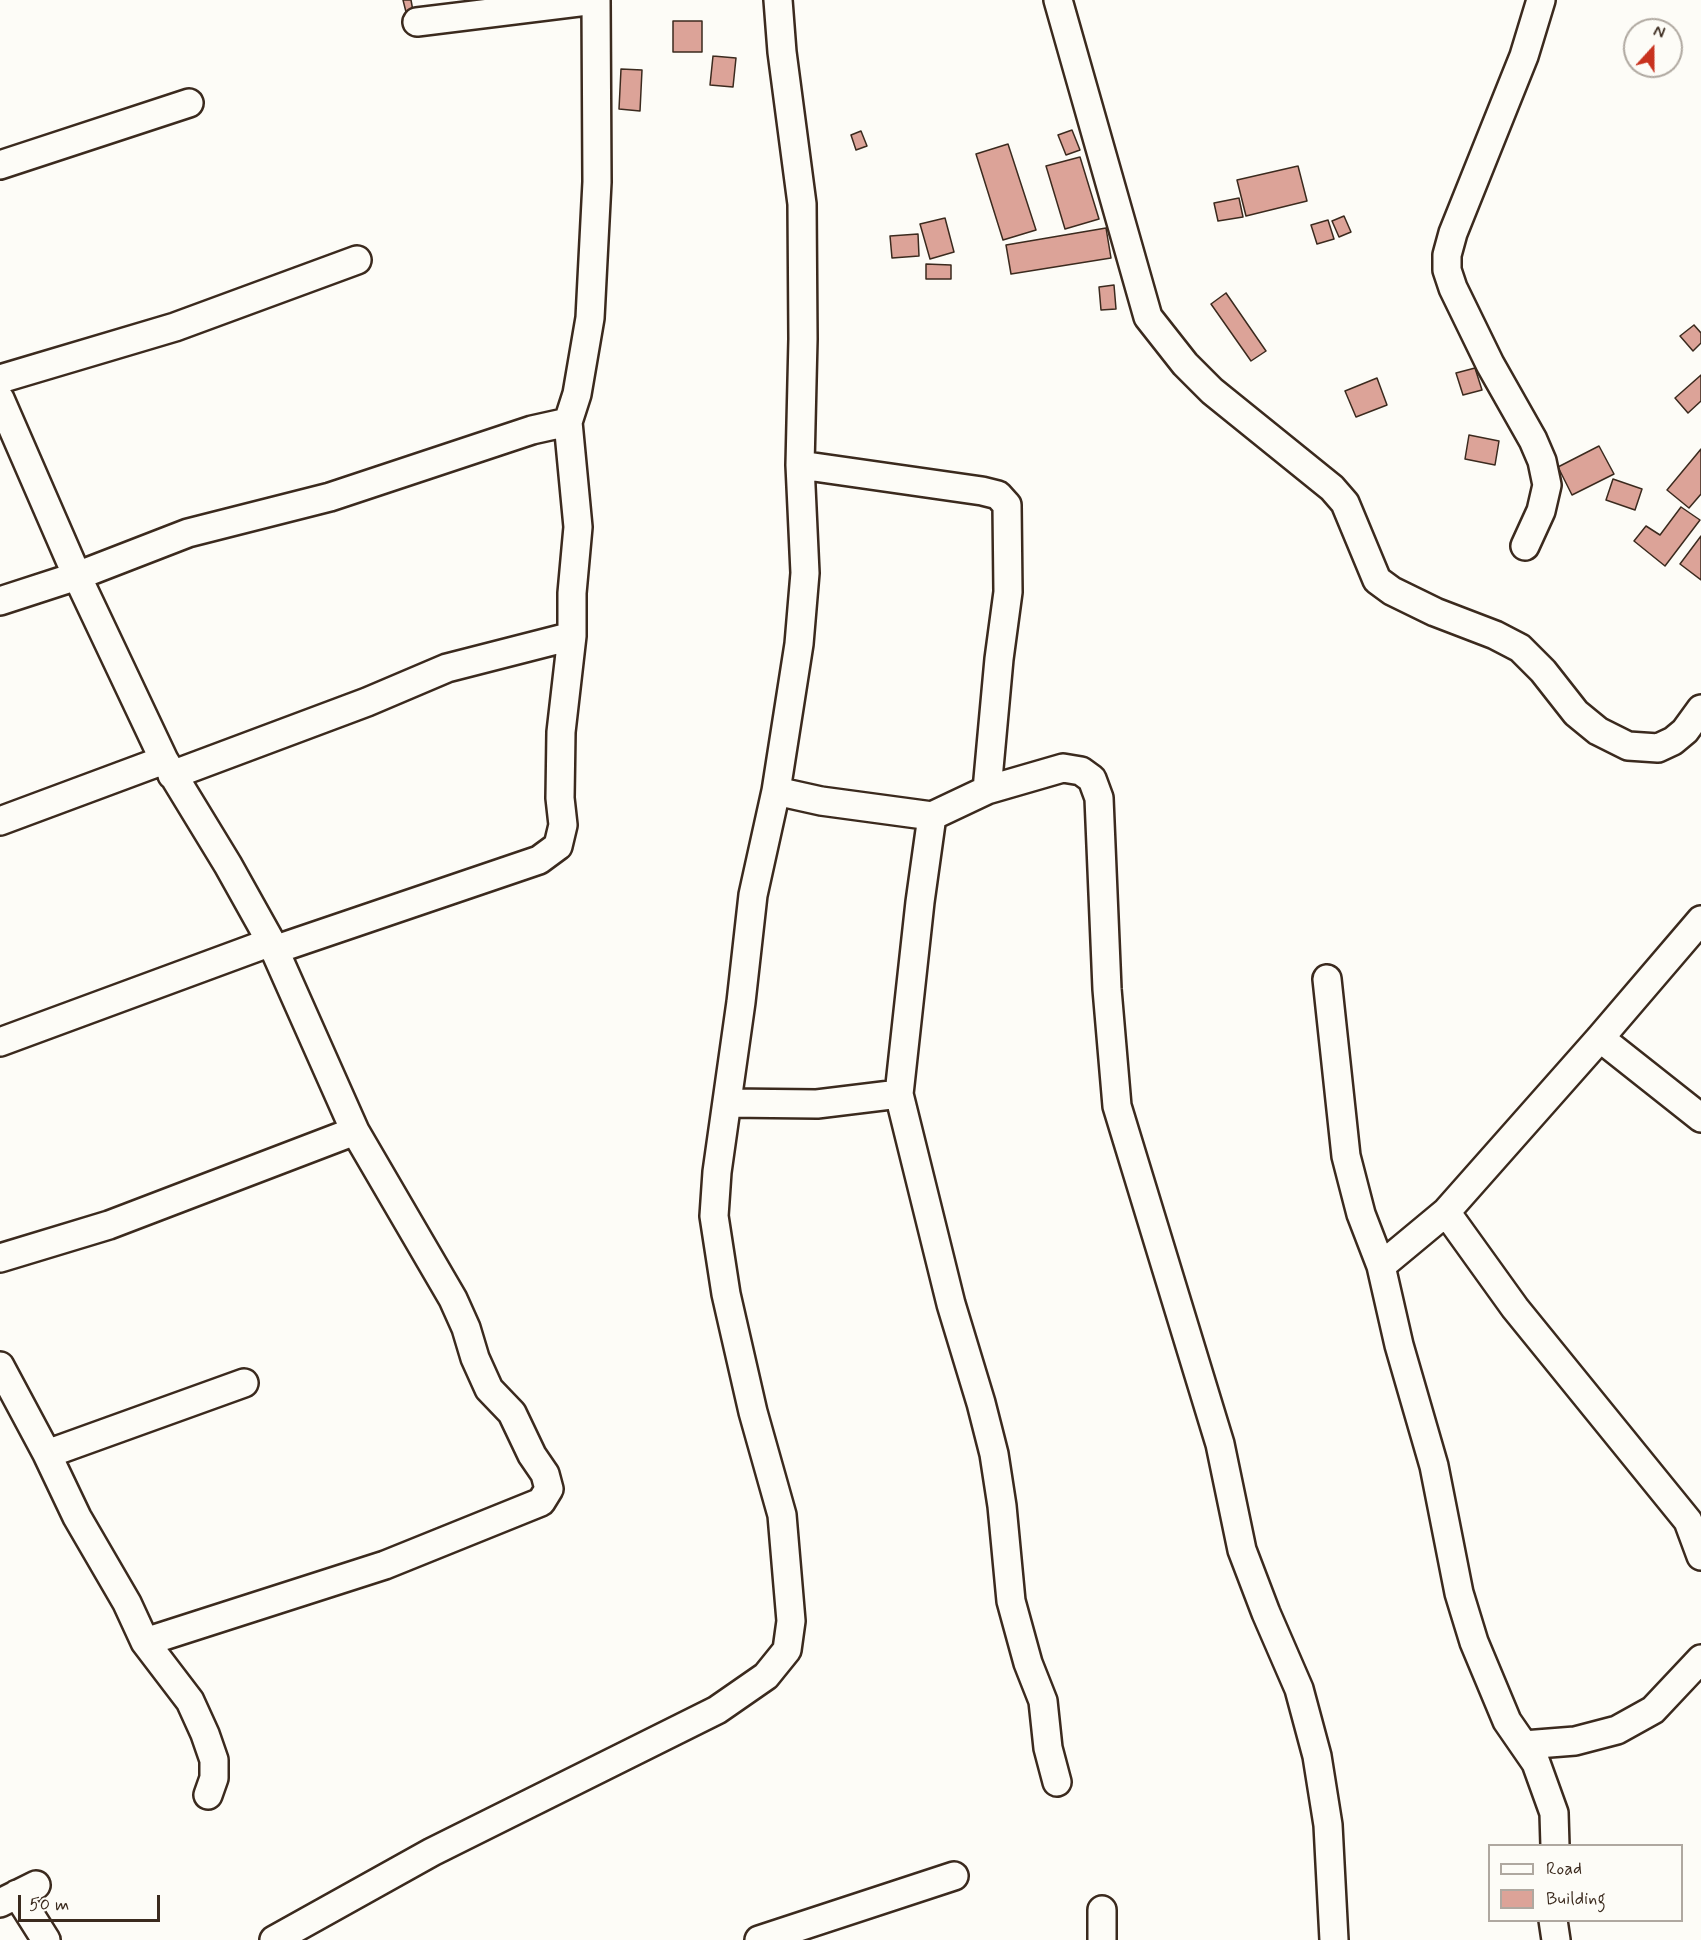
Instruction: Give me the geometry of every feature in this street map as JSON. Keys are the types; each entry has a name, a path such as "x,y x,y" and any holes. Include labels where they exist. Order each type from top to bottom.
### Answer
{"street":[{"path":"0,1042 272,946 539,860 558,846 563,825 560,798 561,732 572,636 572,593 578,527 568,422 577,394 590,318 597,182 596,0 417,22"},
{"path":"274,1940 432,1852 717,1710 766,1676 787,1650 791,1621 782,1515 753,1412 729,1305 714,1216 717,1172 728,1103 753,895 776,791 799,644 805,573 800,465 803,339 802,204 782,52 778,0"},
{"path":"1058,0 1148,316 1185,364 1212,391 1332,488 1346,502 1377,580 1392,591 1435,612 1495,635 1520,648 1543,671 1576,713 1598,731 1628,746 1658,748 1673,741 1685,731 1701,709"},
{"path":"1525,546 1540,511 1547,484 1542,461 1533,440 1490,364 1454,288 1447,270 1447,255 1453,233 1524,56 1542,0"},
{"path":"0,165 189,103"},
{"path":"0,379 175,327 357,260"},
{"path":"0,399 77,576 168,767 228,866 272,946 355,1131 453,1299 489,1389 512,1413 532,1455 545,1474 549,1489 541,1502 385,1565 145,1642"},
{"path":"0,601 77,576 188,533 330,497 532,430 568,422"},
{"path":"800,465 982,491 998,495 1007,505 1008,592 999,659 987,790"},
{"path":"0,821 367,702 447,668 572,636"},
{"path":"776,791 821,801 932,816 987,790 1063,768 1081,771 1092,779 1099,798 1107,989 1117,1106 1220,1444 1242,1550 1299,1689 1317,1756 1328,1825 1334,1940"},
{"path":"932,816 899,1094 951,1304 994,1454 1002,1506 1011,1601 1028,1663 1043,1701 1048,1748 1057,1782"},
{"path":"1381,1266 1446,1212 1701,920"},
{"path":"1327,979 1346,1156 1361,1214 1381,1266 1399,1345 1434,1466 1459,1593 1474,1642 1507,1721 1536,1763 1554,1813 1555,1844"},
{"path":"1600,1038 1701,1118"},
{"path":"728,1103 817,1104 899,1094"},
{"path":"0,1258 109,1225 355,1131"},
{"path":"1446,1212 1515,1308 1688,1521 1701,1556"},
{"path":"0,1366 47,1454 77,1517 127,1603 145,1642 190,1701 214,1760 214,1778 208,1795"},
{"path":"47,1454 244,1383"},
{"path":"1524,1745 1575,1741 1617,1730 1653,1710 1701,1659"},
{"path":"759,1940 954,1876"},
{"path":"18,1894 46,1940"},
{"path":"1102,1910 1102,1940"},
{"path":"1553,1922 1556,1940"}],"building":[{"path":"403,0 411,0 413,11 406,12"},
{"path":"673,21 702,21 702,52 673,52"},
{"path":"713,56 736,58 733,87 710,85"},
{"path":"621,69 642,70 640,111 619,109"},
{"path":"1072,130 1080,150 1066,155 1058,135"},
{"path":"861,131 867,146 856,150 851,135"},
{"path":"1008,144 1036,230 1003,240 976,154"},
{"path":"1080,157 1099,219 1065,229 1046,166"},
{"path":"1298,166 1307,201 1246,216 1237,180"},
{"path":"1239,198 1243,217 1218,221 1214,203"},
{"path":"1344,216 1351,232 1339,237 1332,221"},
{"path":"945,218 954,252 930,259 920,224"},
{"path":"1328,220 1334,239 1317,244 1311,225"},
{"path":"1106,228 1111,258 1011,274 1006,245"},
{"path":"918,234 919,256 892,258 890,236"},
{"path":"926,264 951,265 951,279 926,279"},
{"path":"1114,285 1116,309 1101,310 1099,287"},
{"path":"1226,293 1266,351 1251,361 1211,304"},
{"path":"1694,325 1701,333 1701,343 1693,351 1680,336"},
{"path":"1475,368 1482,390 1463,395 1456,373"},
{"path":"1701,375 1701,401 1688,413 1675,398"},
{"path":"1377,378 1387,405 1356,417 1345,391"},
{"path":"1469,435 1499,441 1495,465 1465,459"},
{"path":"1599,446 1614,474 1572,495 1558,467"},
{"path":"1701,449 1701,494 1689,508 1667,490"},
{"path":"1613,479 1642,489 1635,510 1606,500"},
{"path":"1681,507 1700,520 1665,566 1634,541 1646,526 1660,535"},
{"path":"1701,536 1701,580 1680,564"}]}
